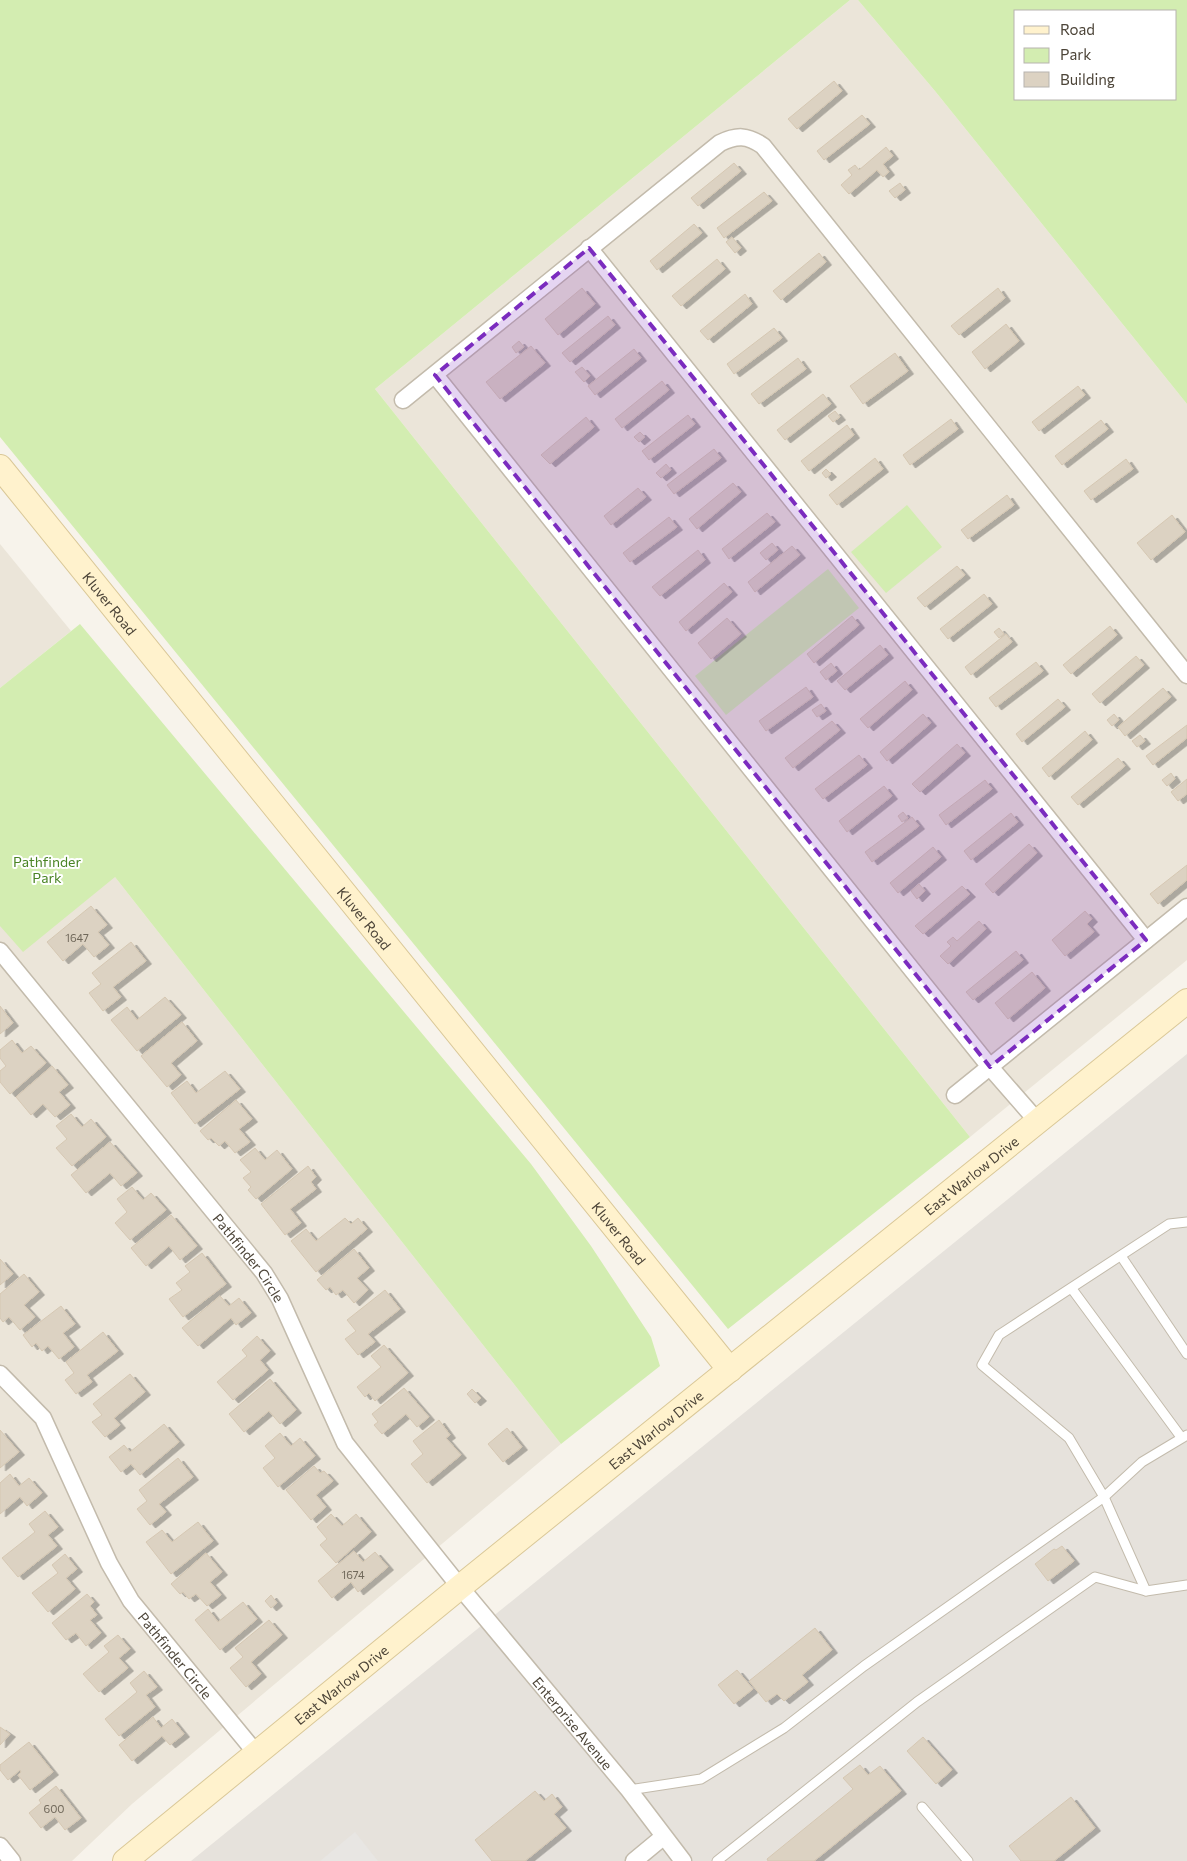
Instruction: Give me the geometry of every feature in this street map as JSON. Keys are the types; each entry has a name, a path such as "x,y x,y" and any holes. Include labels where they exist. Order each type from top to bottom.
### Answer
{"street":[{"path":"403,400 720,143 734,137 750,137 763,146 1187,675"},
{"path":"590,248 1146,940"},
{"path":"435,375 990,1067 1038,1122"},
{"name":"Kluver Road","path":"0,467 730,1370"},
{"path":"956,1095 1187,907"},
{"name":"Pathfinder Circle","path":"0,951 264,1272 280,1299 345,1443 460,1587"},
{"name":"East Warlow Drive","path":"125,1861 256,1752 1187,1001"},
{"name":"Pathfinder Circle","path":"0,1374 43,1418 109,1563 132,1601 256,1752"},
{"name":"Enterprise Avenue","path":"460,1587 629,1790 683,1861"},
{"path":"634,1861 663,1837"},
{"path":"0,1846 12,1861"}],"lane":[{"path":"1146,1591 1104,1496 1069,1438 982,1365 999,1336 1169,1224 1187,1222"},
{"path":"1120,1256 1187,1354"},
{"path":"629,1790 701,1779 784,1728 864,1666 1104,1496 1142,1462 1184,1436 1072,1289"},
{"path":"716,1861 917,1702 1095,1577 1146,1591 1187,1584"},
{"path":"922,1807 968,1861"}],"highlighted area":[{"path":"589,248 1146,940 990,1067 435,375"}],"shaded area":[{"path":"850,0 858,0 935,91 1187,404 1187,960 970,1137 375,389"},
{"path":"0,544 71,631 0,688"},
{"path":"0,740 115,877 561,1444 132,1804 72,1861 0,1861"},
{"path":"1187,1054 1187,1861 191,1861"},
{"path":"355,1832 378,1861 320,1861"}],"green space":[{"path":"0,0 850,0 375,389 970,1137 728,1329 0,437"},
{"path":"858,0 1187,0 1187,404 935,91"},
{"path":"907,505 942,547 886,593 851,552"},
{"path":"828,569 859,608 726,715 695,676"},
{"name":"Pathfinder Park","path":"80,624 531,1164 591,1246 651,1337 660,1366 561,1444 115,877 23,952 0,926 0,688"}],"building":[{"path":"834,81 842,91 797,129 788,119"},
{"path":"862,115 870,124 824,160 817,151"},
{"path":"886,147 893,156 883,164 889,172 883,177 877,170 849,194 841,185 852,175 848,170 855,165 859,170"},
{"path":"734,163 741,171 698,206 691,198"},
{"path":"900,183 905,190 895,198 889,191"},
{"path":"764,192 772,201 724,238 717,228"},
{"path":"694,224 702,233 657,270 650,261"},
{"path":"732,237 741,248 735,253 726,242"},
{"path":"819,253 826,262 781,300 773,291"},
{"path":"717,259 725,269 681,306 672,296"},
{"path":"582,288 595,304 558,335 545,319"},
{"path":"998,288 1005,298 959,335 951,326"},
{"path":"745,294 752,304 708,340 700,331"},
{"path":"608,316 615,325 570,362 562,353"},
{"path":"1006,324 1019,341 985,369 972,352"},
{"path":"774,328 782,338 734,374 727,364"},
{"path":"519,341 524,347 516,353 512,347"},
{"path":"531,346 545,363 500,399 486,382"},
{"path":"634,349 641,358 595,395 588,386"},
{"path":"895,353 908,371 863,404 850,386"},
{"path":"798,358 806,369 759,404 751,394"},
{"path":"582,367 590,376 584,382 575,372"},
{"path":"662,381 669,390 622,428 615,419"},
{"path":"1078,386 1085,395 1039,431 1032,422"},
{"path":"823,394 831,404 785,440 777,430"},
{"path":"835,411 840,417 833,422 828,416"},
{"path":"688,415 695,424 649,460 642,451"},
{"path":"586,417 594,427 550,464 541,455"},
{"path":"951,419 958,429 910,465 903,455"},
{"path":"1101,420 1108,429 1062,465 1055,456"},
{"path":"847,425 854,435 809,471 801,461"},
{"path":"640,432 645,437 639,442 634,437"},
{"path":"714,449 721,458 674,494 667,485"},
{"path":"875,458 883,469 837,505 829,495"},
{"path":"1126,459 1133,469 1091,500 1084,491"},
{"path":"666,464 671,470 661,478 656,473"},
{"path":"826,469 831,474 826,478 822,473"},
{"path":"733,483 741,492 697,529 689,519"},
{"path":"638,488 646,497 611,525 604,516"},
{"path":"1007,495 1014,505 968,539 961,530"},
{"path":"767,513 775,522 729,559 722,549"},
{"path":"1172,515 1185,532 1151,560 1137,543"},
{"path":"669,517 677,527 630,562 623,553"},
{"path":"772,543 778,550 766,560 760,553"},
{"path":"792,546 800,555 755,592 748,582"},
{"path":"698,550 705,560 660,596 652,587"},
{"path":"957,566 965,575 925,607 917,598"},
{"path":"724,583 732,592 686,631 679,622"},
{"path":"984,594 992,604 948,639 940,629"},
{"path":"852,616 859,625 814,663 807,654"},
{"path":"727,618 741,634 711,659 698,643"},
{"path":"1110,626 1117,635 1071,674 1063,665"},
{"path":"999,628 1004,634 999,638 994,632"},
{"path":"1006,634 1012,642 971,675 965,667"},
{"path":"880,645 888,655 845,690 837,681"},
{"path":"1136,656 1144,665 1100,703 1092,694"},
{"path":"1036,662 1043,671 996,707 989,698"},
{"path":"831,663 837,671 826,680 820,672"},
{"path":"905,681 912,690 868,728 860,719"},
{"path":"806,687 813,697 766,731 759,721"},
{"path":"1163,688 1171,697 1125,736 1118,727"},
{"path":"1058,699 1065,707 1022,742 1016,734"},
{"path":"821,704 826,711 817,717 812,710"},
{"path":"923,714 931,723 887,761 880,752"},
{"path":"1114,714 1119,720 1112,726 1107,720"},
{"path":"832,721 840,730 793,768 785,758"},
{"path":"1187,725 1187,738 1153,765 1146,756"},
{"path":"1085,731 1092,740 1049,777 1042,768"},
{"path":"1140,735 1145,741 1137,747 1132,741"},
{"path":"957,744 965,753 920,792 912,784"},
{"path":"859,755 867,765 823,799 815,789"},
{"path":"1118,758 1125,766 1078,805 1071,797"},
{"path":"1171,773 1175,779 1167,786 1162,780"},
{"path":"1187,779 1187,794 1178,801 1171,792"},
{"path":"985,780 992,789 946,825 939,815"},
{"path":"884,786 892,796 847,832 839,821"},
{"path":"903,812 908,818 902,822 898,816"},
{"path":"1011,813 1018,822 971,860 964,851"},
{"path":"912,817 919,826 872,862 865,852"},
{"path":"1029,844 1037,853 993,893 985,884"},
{"path":"933,847 941,857 898,893 890,883"},
{"path":"1187,865 1187,880 1158,904 1150,894"},
{"path":"919,884 925,891 917,899 911,891"},
{"path":"962,886 970,894 923,934 915,926"},
{"path":"91,906 107,925 98,932 109,945 94,957 83,944 63,961 47,942"},
{"path":"1085,911 1092,919 1087,924 1094,932 1065,956 1052,940"},
{"path":"979,921 986,929 948,964 940,956 951,946 947,942 953,937 957,941"},
{"path":"131,942 146,961 113,987 121,997 103,1011 89,993 101,984 92,973"},
{"path":"1016,951 1023,960 973,1000 966,992"},
{"path":"1032,972 1045,988 1008,1019 995,1003"},
{"path":"165,997 181,1015 137,1051 111,1020 127,1007 137,1020"},
{"path":"0,1006 13,1023 0,1034"},
{"path":"182,1022 197,1041 171,1063 181,1075 167,1087 141,1056"},
{"path":"12,1040 22,1053 31,1046 46,1063 10,1094 0,1082 0,1071 6,1066 0,1058 0,1050"},
{"path":"52,1066 68,1085 59,1092 70,1105 55,1117 43,1104 31,1115 16,1097"},
{"path":"225,1071 240,1089 195,1124 171,1093 187,1081 196,1093"},
{"path":"236,1100 252,1119 239,1129 250,1142 235,1153 225,1141 219,1146 211,1138 208,1140 200,1131"},
{"path":"71,1114 82,1127 91,1119 106,1137 72,1166 56,1148 67,1139 56,1126"},
{"path":"110,1142 137,1173 121,1186 110,1173 86,1193 71,1175"},
{"path":"255,1148 265,1160 277,1150 292,1169 256,1199 248,1190 251,1187 243,1178 251,1172 240,1160"},
{"path":"308,1166 316,1177 311,1182 316,1189 290,1209 301,1223 285,1235 261,1204"},
{"path":"132,1187 143,1200 151,1193 166,1210 130,1240 115,1223 127,1212 117,1199"},
{"path":"171,1215 197,1246 180,1260 169,1246 146,1266 131,1248"},
{"path":"345,1218 351,1224 358,1218 367,1229 316,1272 291,1241 306,1229 316,1241"},
{"path":"354,1249 369,1268 357,1278 368,1290 354,1303 343,1290 336,1295 330,1287 326,1290 317,1280"},
{"path":"202,1253 226,1284 183,1317 169,1299 182,1290 176,1283 190,1272 185,1266"},
{"path":"0,1259 13,1274 0,1285"},
{"path":"24,1274 39,1292 24,1305 35,1317 20,1330 9,1317 3,1322 0,1318 0,1294"},
{"path":"385,1290 400,1309 368,1334 375,1342 358,1355 345,1339 356,1331 347,1320"},
{"path":"220,1296 229,1306 239,1298 251,1313 236,1325 231,1318 198,1346 182,1328"},
{"path":"61,1306 75,1324 63,1333 74,1347 59,1359 48,1346 42,1351 36,1343 32,1347 23,1335"},
{"path":"103,1332 118,1351 87,1375 92,1382 76,1394 65,1380 74,1373 66,1362"},
{"path":"257,1336 270,1351 260,1360 268,1370 233,1400 217,1382 247,1356 242,1350"},
{"path":"384,1345 408,1373 375,1401 369,1393 365,1397 357,1387 381,1367 371,1356"},
{"path":"130,1374 145,1392 114,1418 120,1425 105,1437 92,1422 102,1415 93,1404"},
{"path":"270,1379 296,1410 280,1424 269,1411 244,1432 229,1414"},
{"path":"404,1388 429,1417 417,1427 406,1414 382,1434 374,1425 378,1422 372,1414"},
{"path":"472,1389 481,1398 475,1403 467,1394"},
{"path":"439,1420 450,1435 446,1438 461,1455 427,1483 411,1464 423,1454 413,1441"},
{"path":"164,1424 179,1442 140,1475 131,1464 121,1472 109,1457 124,1445 130,1452"},
{"path":"507,1428 522,1447 503,1462 488,1444"},
{"path":"0,1430 19,1452 0,1468"},
{"path":"280,1433 291,1446 300,1438 315,1456 278,1487 263,1468 275,1458 265,1446"},
{"path":"178,1458 193,1477 159,1504 166,1512 150,1525 137,1509 147,1501 139,1490"},
{"path":"314,1466 320,1473 324,1471 333,1481 316,1495 326,1507 311,1520 286,1490"},
{"path":"10,1474 19,1486 29,1478 42,1493 27,1506 20,1497 0,1514 0,1483"},
{"path":"45,1511 58,1527 48,1535 57,1546 18,1577 2,1558 35,1532 29,1524"},
{"path":"331,1514 342,1526 356,1514 371,1532 336,1563 320,1545 327,1539 317,1527"},
{"path":"198,1522 213,1541 171,1574 146,1542 162,1530 172,1542"},
{"path":"1062,1546 1074,1561 1048,1581 1035,1564 1054,1549 1056,1550"},
{"path":"354,1551 363,1562 375,1552 388,1567 358,1592 351,1582 332,1598 318,1581"},
{"path":"206,1553 222,1572 210,1582 221,1595 207,1606 196,1594 189,1599 183,1592 180,1594 171,1584"},
{"path":"65,1554 77,1569 66,1578 75,1589 48,1612 32,1593 58,1573 52,1565"},
{"path":"87,1594 94,1602 90,1606 97,1615 90,1620 101,1633 86,1646 76,1633 66,1640 52,1623"},
{"path":"271,1595 277,1603 271,1608 265,1601"},
{"path":"243,1602 257,1619 220,1650 195,1620 208,1609 218,1622"},
{"path":"269,1620 282,1635 251,1662 261,1674 246,1687 230,1668 243,1657 235,1648"},
{"path":"815,1628 832,1650 802,1675 808,1682 784,1701 777,1694 766,1702 749,1681"},
{"path":"118,1635 130,1649 119,1658 128,1668 99,1692 83,1674 109,1652 104,1646"},
{"path":"737,1670 753,1689 734,1704 718,1685"},
{"path":"144,1671 157,1687 146,1695 155,1707 119,1736 105,1719 137,1692 130,1683"},
{"path":"153,1717 161,1728 172,1719 184,1734 170,1745 162,1736 132,1761 119,1745"},
{"path":"0,1727 10,1734 0,1745"},
{"path":"923,1737 952,1770 936,1784 907,1751"},
{"path":"29,1742 53,1772 30,1790 18,1775 21,1772 20,1770 8,1780 0,1770 0,1765"},
{"path":"860,1765 868,1775 880,1766 901,1791 814,1861 768,1861 767,1859 853,1789 843,1778"},
{"path":"56,1786 81,1818 65,1830 55,1817 41,1828 29,1813 41,1803 39,1800"},
{"path":"535,1791 544,1801 552,1794 562,1807 554,1814 566,1828 525,1861 492,1861 475,1840"},
{"path":"1071,1797 1095,1828 1054,1861 1021,1861 1009,1846"}]}
